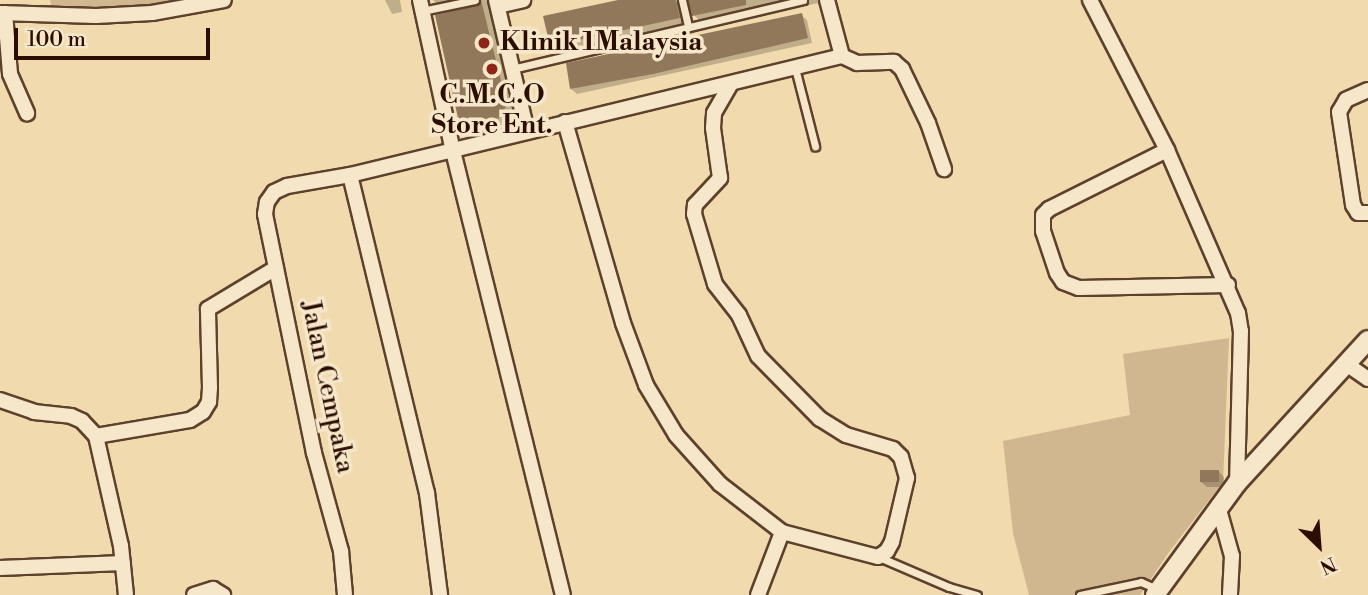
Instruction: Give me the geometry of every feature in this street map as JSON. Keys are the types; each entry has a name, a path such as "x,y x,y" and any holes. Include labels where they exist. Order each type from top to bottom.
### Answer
{"street":[{"path":"27,113 10,74 2,13 51,6 96,16 152,13 224,0"},
{"path":"523,0 497,3 527,131"},
{"path":"827,0 842,57"},
{"path":"1090,0 1167,150 1228,285 1241,331 1237,483"},
{"path":"421,6 453,151 563,595"},
{"path":"440,595 427,493 350,175 842,57 856,63 894,62 902,69 928,123 944,169"},
{"path":"565,122 623,323 646,385 676,435 720,484 782,532 878,556 887,551 892,542 904,491 907,478 901,457 893,449 832,429 820,419 758,356 739,315 715,284 695,214 695,205 720,178 713,128 714,113 731,83"},
{"path":"1368,90 1346,100 1339,112 1353,205 1358,213 1368,213"},
{"path":"1167,150 1049,209 1043,215 1043,231 1057,273 1063,282 1079,288 1228,285"},
{"name":"Jalan Cempaka","path":"345,595 341,551 314,453 265,214 267,202 274,192 287,186 350,175"},
{"path":"96,436 190,420 203,412 209,402 210,388 208,309 276,268"},
{"path":"1156,592 1237,483 1368,340"},
{"path":"1345,363 1368,379"},
{"path":"0,400 34,412 71,416 82,421 96,436 123,562 126,595"},
{"path":"1218,506 1232,556 1230,595"},
{"path":"758,595 782,532"},
{"path":"0,568 123,562"},
{"path":"194,595 214,589 223,595"}],"lane":[{"path":"421,6 475,0"},
{"path":"682,0 688,27"},
{"path":"513,69 803,0"},
{"path":"795,68 815,146"},
{"path":"878,556 949,587 977,595"},
{"path":"1080,595 1141,582 1156,592"}],"shaded area":[{"path":"50,0 224,0 152,13 53,12"},
{"path":"1229,338 1223,482 1140,595 1029,595 1013,533 1003,441 1130,415 1123,354"}],"building":[{"path":"481,0 507,105 499,118 470,125 458,118 435,15 476,6"},
{"path":"618,0 676,0 680,18 550,46 543,16"},
{"path":"688,0 746,0 746,5 692,16"},
{"path":"802,13 808,38 653,74 570,89 566,63"},
{"path":"1200,470 1219,470 1219,482 1200,482"}],"place":[{"name":"Klinik 1Malaysia","path":"484,43"},
{"name":"C.M.C.O Store Ent.","path":"492,69"}]}
